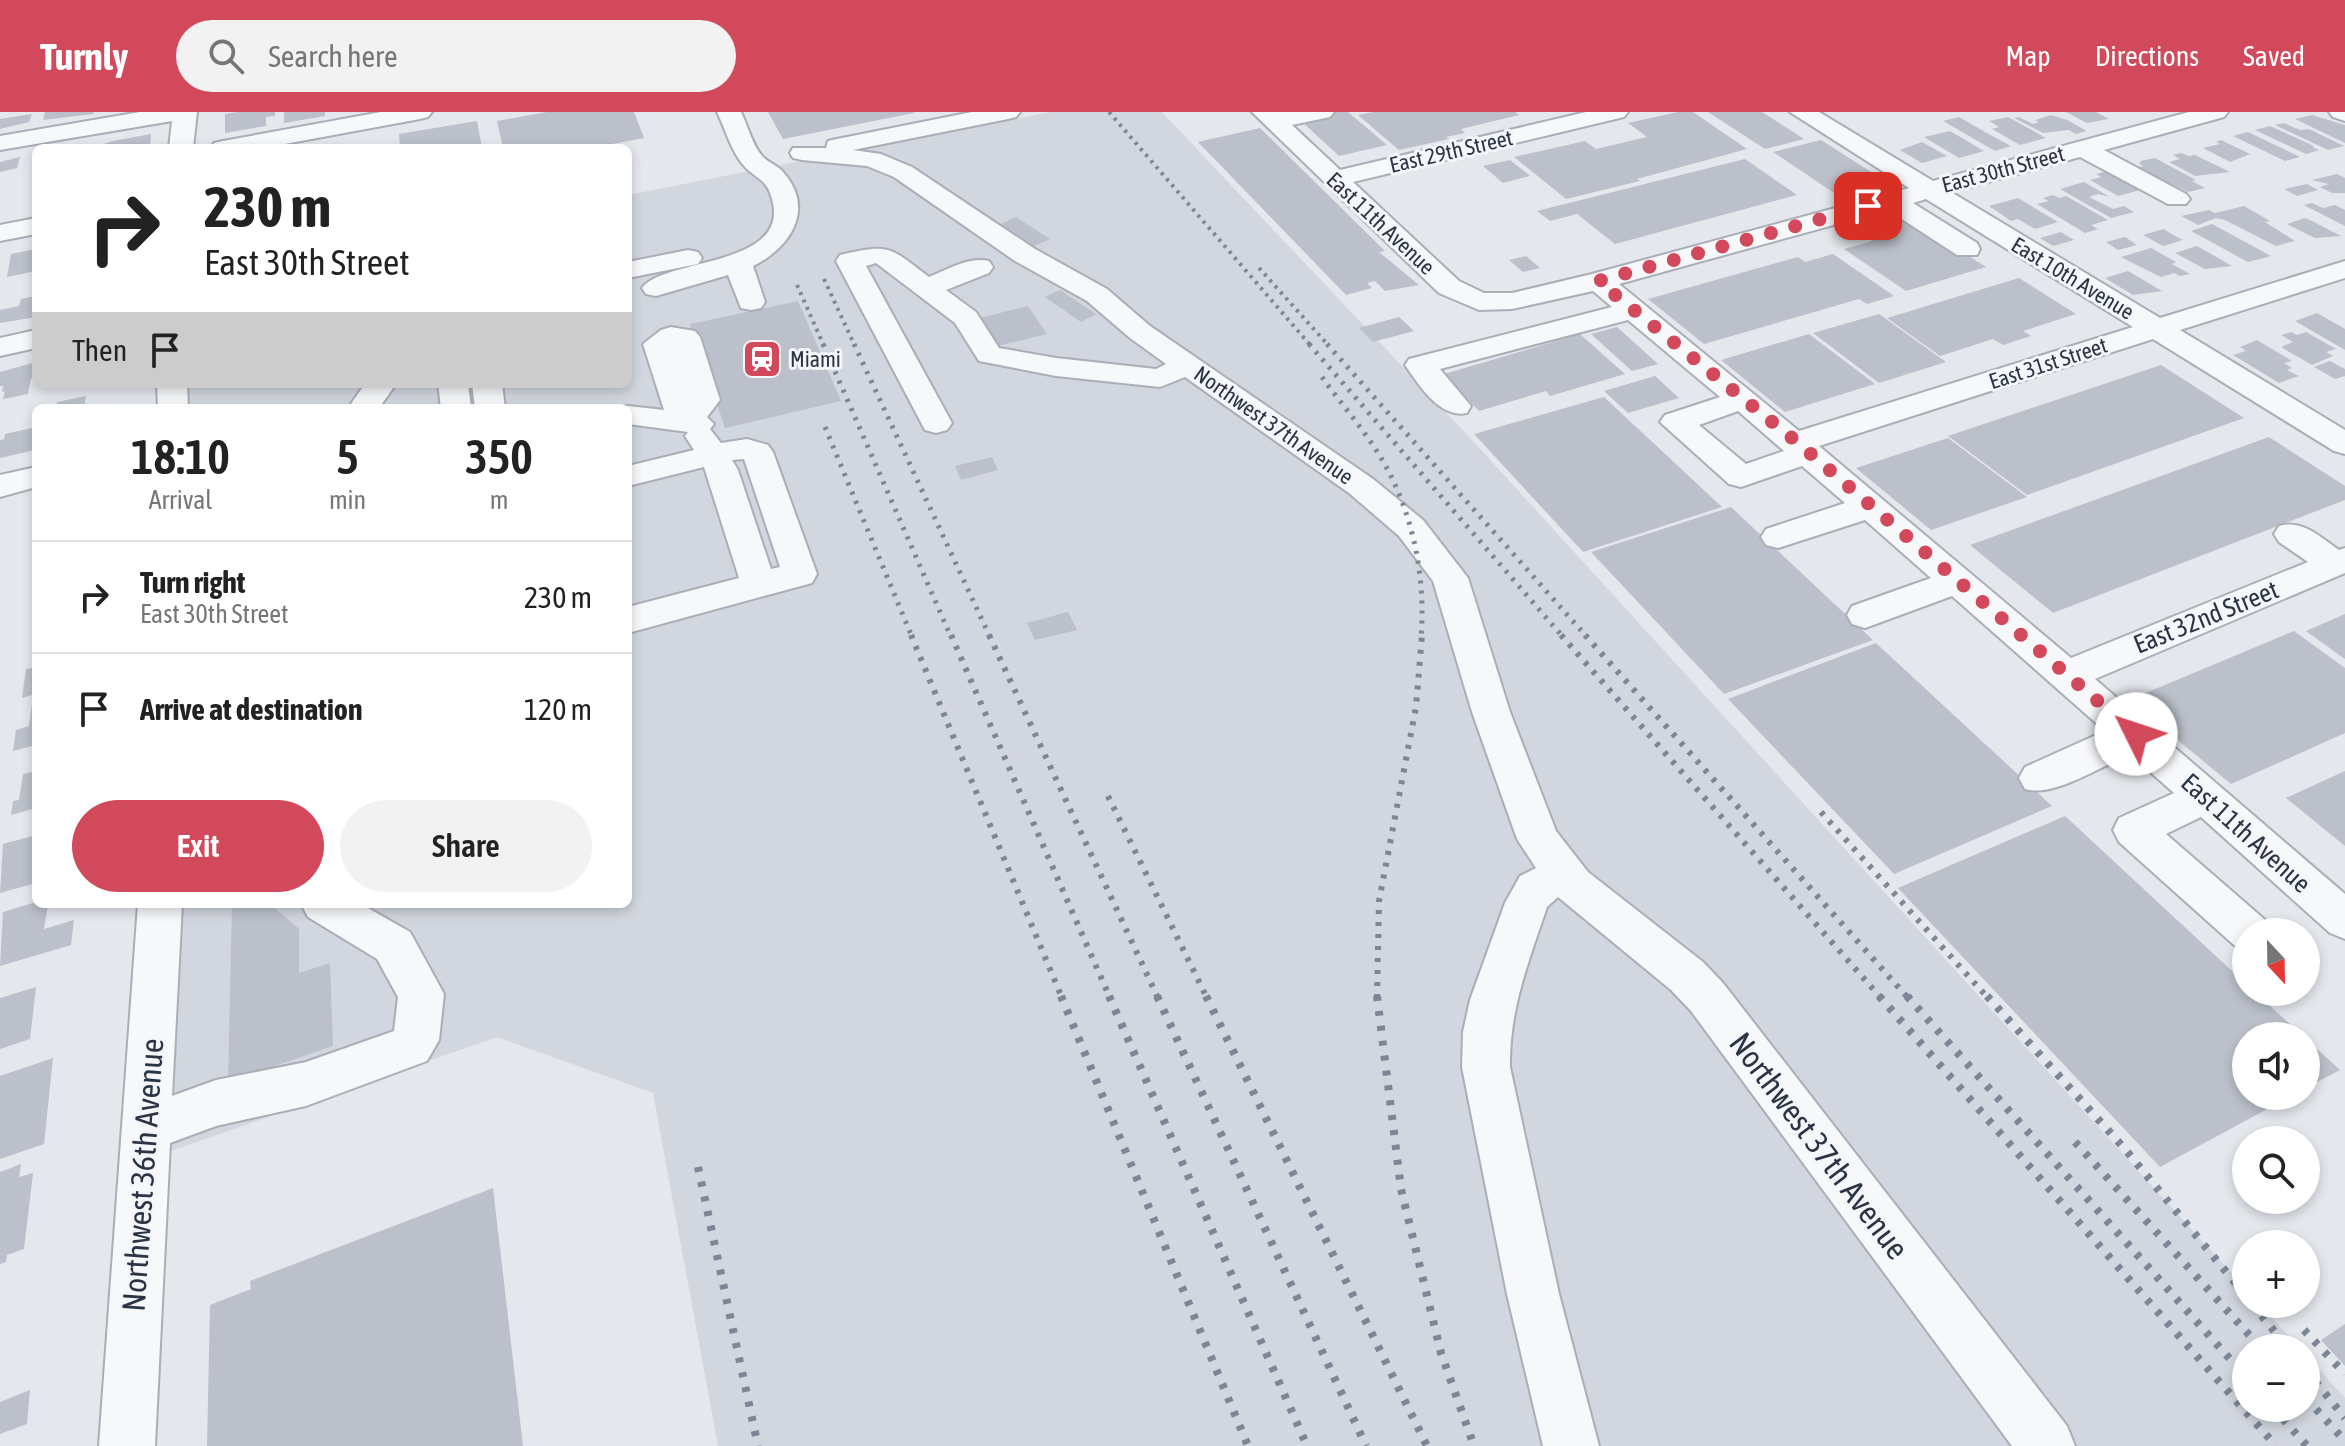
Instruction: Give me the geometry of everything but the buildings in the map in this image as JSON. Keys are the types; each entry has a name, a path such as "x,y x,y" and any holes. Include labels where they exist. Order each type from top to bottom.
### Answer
{"street":[{"path":"0,143 184,112 181,144"},
{"path":"242,144 368,118 420,112"},
{"path":"632,283 656,288 738,263 776,238 788,217 786,204 773,176 754,162 729,112"},
{"path":"754,162 1008,112"},
{"path":"1270,117 1322,112"},
{"name":"East 29th Street","path":"1334,179 1616,112"},
{"name":"East 10th Avenue","path":"1802,112 2345,444"},
{"name":"East 30th Street","path":"1504,302 1598,281 2216,112"},
{"name":"East 11th Avenue","path":"1270,117 1449,287 1479,302 1504,302"},
{"path":"368,118 378,144"},
{"path":"2082,148 2177,199"},
{"name":"Northwest 37th Avenue","path":"802,153 863,158 896,168 1025,255 1097,295 1140,332 1380,500 1411,528 1442,564 1453,586 1491,712 1531,827 1562,874 1599,908 1687,976 1707,997 2047,1446"},
{"path":"632,269 719,251 755,232 764,213 752,180 754,162"},
{"path":"1891,200 1967,249"},
{"path":"0,233 32,227"},
{"path":"936,423 850,261 881,254 966,318 989,355 1056,367 1160,378 1186,365"},
{"path":"738,263 751,302"},
{"path":"926,288 979,267"},
{"name":"East 31st Street","path":"1744,399 1676,422 1741,477 1803,448 2156,328 2345,269"},
{"name":"East 11th Avenue","path":"1598,281 1871,506 2136,734 2345,920"},
{"path":"656,288 671,336 658,344 677,407 696,419 703,443 722,470 759,585"},
{"path":"1504,302 1534,336"},
{"path":"1456,406 1420,365 1634,310"},
{"path":"0,347 32,340"},
{"path":"632,415 696,419"},
{"path":"632,472 747,449 760,455 800,574 632,619"},
{"path":"0,486 32,478"},
{"path":"1778,537 1871,506"},
{"path":"2291,534 2340,562"},
{"name":"East 32nd Street","path":"2067,675 2340,562"},
{"path":"1865,615 1958,581"},
{"path":"2039,778 2136,734"},
{"path":"2206,797 2134,830 2233,918"},
{"path":"1562,874 1535,889 1527,903 1493,1000 1485,1048 1493,1114 1571,1446"},
{"name":"Northwest 36th Avenue","path":"127,1446 160,908"},
{"path":"146,1129 216,1103 306,1084 411,1046 416,1040 421,994 394,946 330,908"}],"shaded area":[{"path":"1051,112 1162,112 1472,440 2232,1274 2232,1318 2272,1318 2287,1334 2232,1334 2232,1422 2320,1422 2320,1370 2345,1398 2345,1446 718,1446 653,1093 497,1037 168,1152 173,908 632,908 632,404 183,404 184,388 632,388 632,194"}],"railway":[{"path":"1109,112 1311,346"},
{"path":"1259,268 1329,346"},
{"path":"824,279 855,346"},
{"path":"797,285 824,346"},
{"path":"823,344 951,637"},
{"path":"854,344 990,637"},
{"path":"1309,344 1563,637"},
{"path":"1327,344 1587,637"},
{"path":"1322,377 1377,452 1403,503 1419,569 1421,637"},
{"path":"825,427 912,637"},
{"path":"911,635 1062,998"},
{"path":"951,635 1110,998"},
{"path":"989,635 1158,998"},
{"path":"1377,996 1379,901 1416,707 1422,635"},
{"path":"1561,635 1881,998"},
{"path":"1585,635 1908,998"},
{"path":"1108,796 1207,998"},
{"path":"1821,812 1988,998"},
{"path":"1061,996 1248,1446"},
{"path":"1109,996 1307,1446"},
{"path":"1157,996 1366,1446"},
{"path":"1206,996 1427,1446"},
{"path":"1377,996 1401,1189 1441,1353 1474,1446"},
{"path":"1879,996 2276,1446"},
{"path":"1907,996 2232,1361"},
{"path":"1987,996 2124,1148 2232,1279"},
{"path":"2075,1142 2248,1334"},
{"path":"698,1167 758,1446"},
{"path":"2263,1318 2277,1334"},
{"path":"2304,1330 2345,1374"},
{"path":"2320,1387 2345,1418"},
{"path":"2320,1413 2345,1441"},
{"path":"2286,1422 2307,1446"}],"place":[{"name":"Miami","path":"762,359"}],"route":[{"path":"1868,206 1598,281 1797,442 2136,734"}]}
